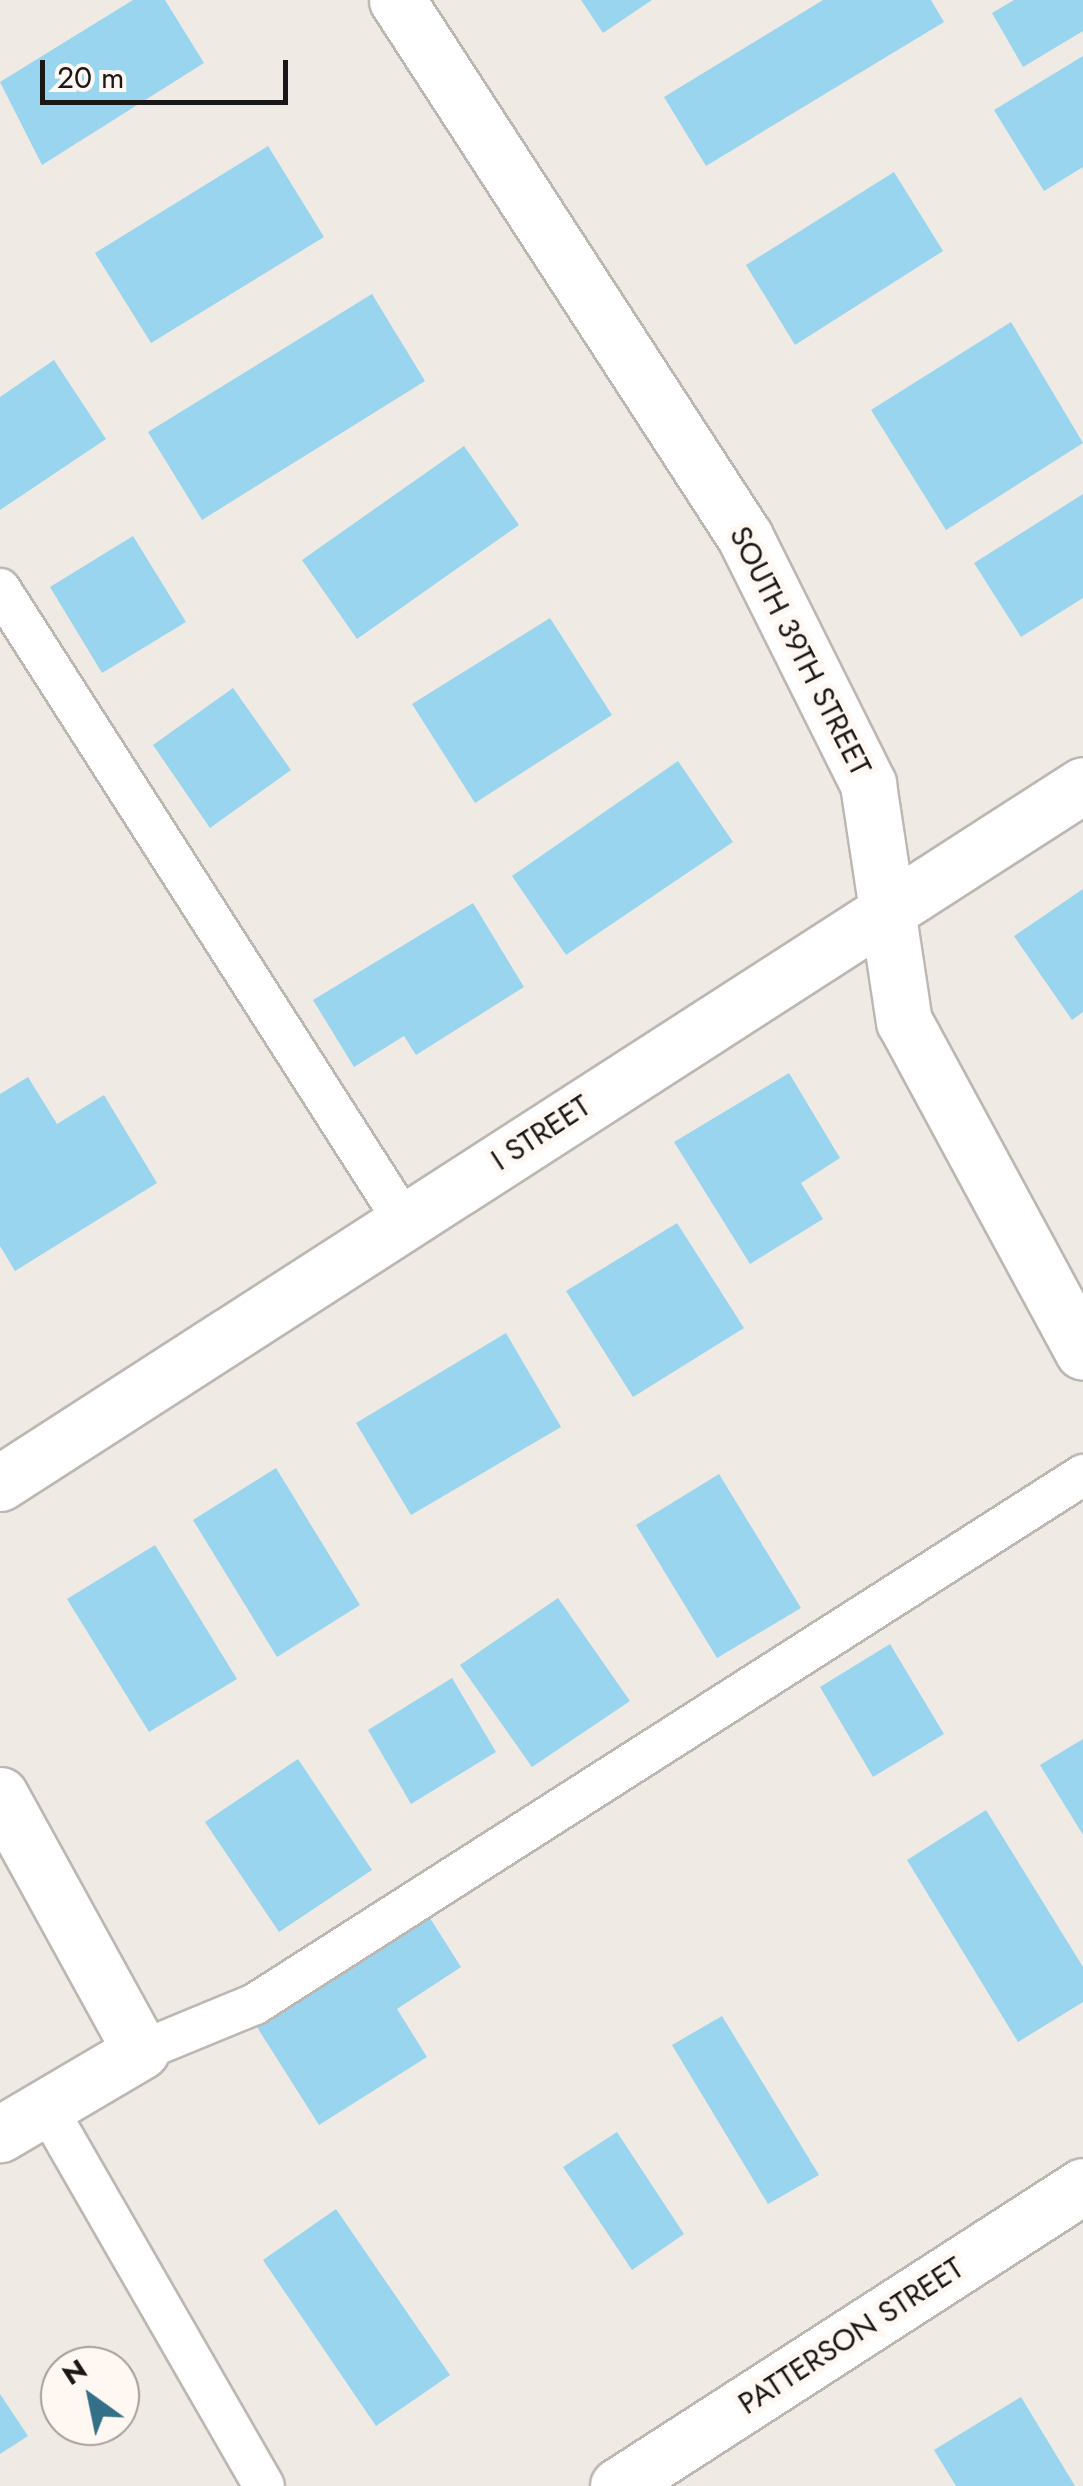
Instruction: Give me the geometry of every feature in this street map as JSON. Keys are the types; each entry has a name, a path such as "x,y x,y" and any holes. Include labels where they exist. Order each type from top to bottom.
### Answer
{"street":[{"name":"SOUTH 39TH STREET","path":"396,0 746,537 868,784 904,1021 1083,1352"},
{"name":"I STREET","path":"0,1484 1083,785"},
{"path":"0,1795 141,2051 0,2134"},
{"name":"PATTERSON STREET","path":"618,2486 1083,2186"}],"lane":[{"path":"0,589 404,1221"},
{"path":"141,2051 255,2004 1083,1474"},
{"path":"45,2105 264,2486"}],"building":[{"path":"133,0 165,0 204,63 42,165 0,82"},
{"path":"581,0 652,0 603,33"},
{"path":"823,0 931,0 944,22 706,166 664,97"},
{"path":"1014,0 1083,0 1083,31 1023,67 992,13"},
{"path":"1083,56 1083,167 1044,191 994,110"},
{"path":"268,146 324,237 151,343 95,253"},
{"path":"894,172 943,251 795,345 746,265"},
{"path":"372,294 425,381 202,520 148,432"},
{"path":"1011,322 1083,443 946,530 871,410"},
{"path":"54,360 106,439 0,510 0,397"},
{"path":"464,446 519,525 357,639 302,560"},
{"path":"1083,494 1083,598 1021,637 974,563"},
{"path":"133,536 186,622 102,673 50,587"},
{"path":"550,618 612,715 475,803 412,704"},
{"path":"233,688 291,770 210,828 153,745"},
{"path":"678,761 733,842 566,955 512,876"},
{"path":"1083,889 1083,1012 1072,1020 1014,936"},
{"path":"473,903 524,987 416,1055 404,1036 354,1067 313,1000"},
{"path":"789,1073 840,1158 801,1183 823,1219 750,1264 674,1142"},
{"path":"28,1077 57,1124 104,1095 157,1183 15,1271 0,1246 0,1094"},
{"path":"677,1223 744,1328 633,1397 566,1291"},
{"path":"506,1333 561,1427 411,1515 356,1423"},
{"path":"276,1468 360,1605 277,1657 193,1520"},
{"path":"719,1474 801,1608 717,1658 636,1525"},
{"path":"155,1545 237,1679 149,1732 67,1599"},
{"path":"558,1598 630,1701 532,1767 460,1665"},
{"path":"890,1644 944,1734 873,1777 820,1687"},
{"path":"452,1678 496,1752 411,1804 368,1730"},
{"path":"1083,1739 1083,1835 1040,1765"},
{"path":"298,1759 372,1870 279,1932 205,1822"},
{"path":"986,1810 1083,1967 1083,2002 1018,2042 907,1860"},
{"path":"428,1915 461,1967 397,2009 427,2057 319,2125 255,2024"},
{"path":"722,2016 819,2175 768,2204 672,2045"},
{"path":"617,2132 684,2234 632,2270 563,2167"},
{"path":"336,2209 450,2375 376,2426 263,2260"},
{"path":"0,2394 28,2436 0,2454"},
{"path":"1021,2397 1075,2486 956,2486 934,2450"}]}
